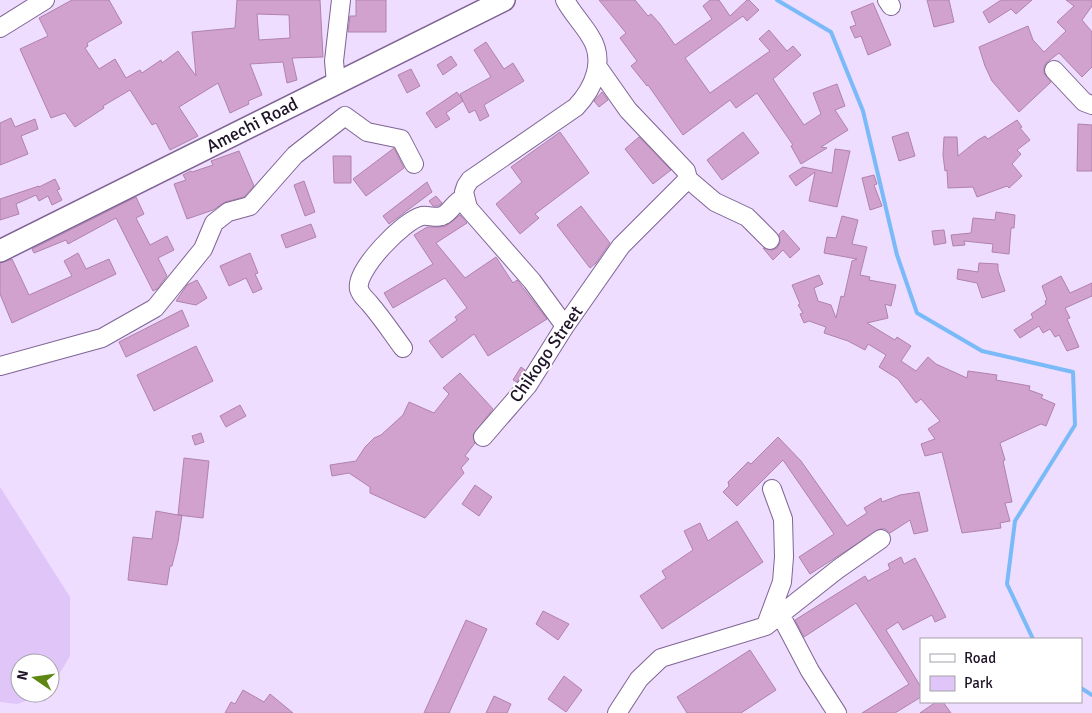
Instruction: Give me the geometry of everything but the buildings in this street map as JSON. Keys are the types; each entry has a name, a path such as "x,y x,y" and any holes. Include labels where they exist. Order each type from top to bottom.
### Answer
{"main road":[{"name":"Amechi Road","path":"0,251 504,0"}],"street":[{"path":"0,28 45,0"},
{"path":"336,83 334,61 341,0"},
{"path":"565,0 594,43 597,66 592,85 576,107 470,180 466,186 464,198 468,208 532,281 565,326"},
{"path":"597,66 623,104 686,171 688,179 715,202 747,217 770,240"},
{"path":"1054,70 1084,102 1092,104"},
{"path":"0,366 102,338 154,308 203,248 214,223 228,212 250,206 295,155 344,116 367,132 401,139 414,164"},
{"name":"Chikogo Street","path":"482,437 528,385 565,326 607,269 621,246 688,179"},
{"path":"403,348 362,296 359,290 360,278 371,261 404,226 422,216 441,217 455,203 464,198"},
{"path":"766,626 782,582 784,557 783,518 772,489"},
{"path":"617,713 639,679 661,658 766,626 838,569 881,539"},
{"path":"780,614 810,671 837,713"}],"green space":[{"path":"0,487 70,597 70,656 60,673 60,653 10,653 10,703 20,703 17,704 0,702"}],"waterway":[{"path":"777,0 831,32 863,111 897,255 917,313 982,351 1073,372 1075,425 1015,521 1007,584 1033,638"},
{"path":"1082,689 1092,695"}]}
